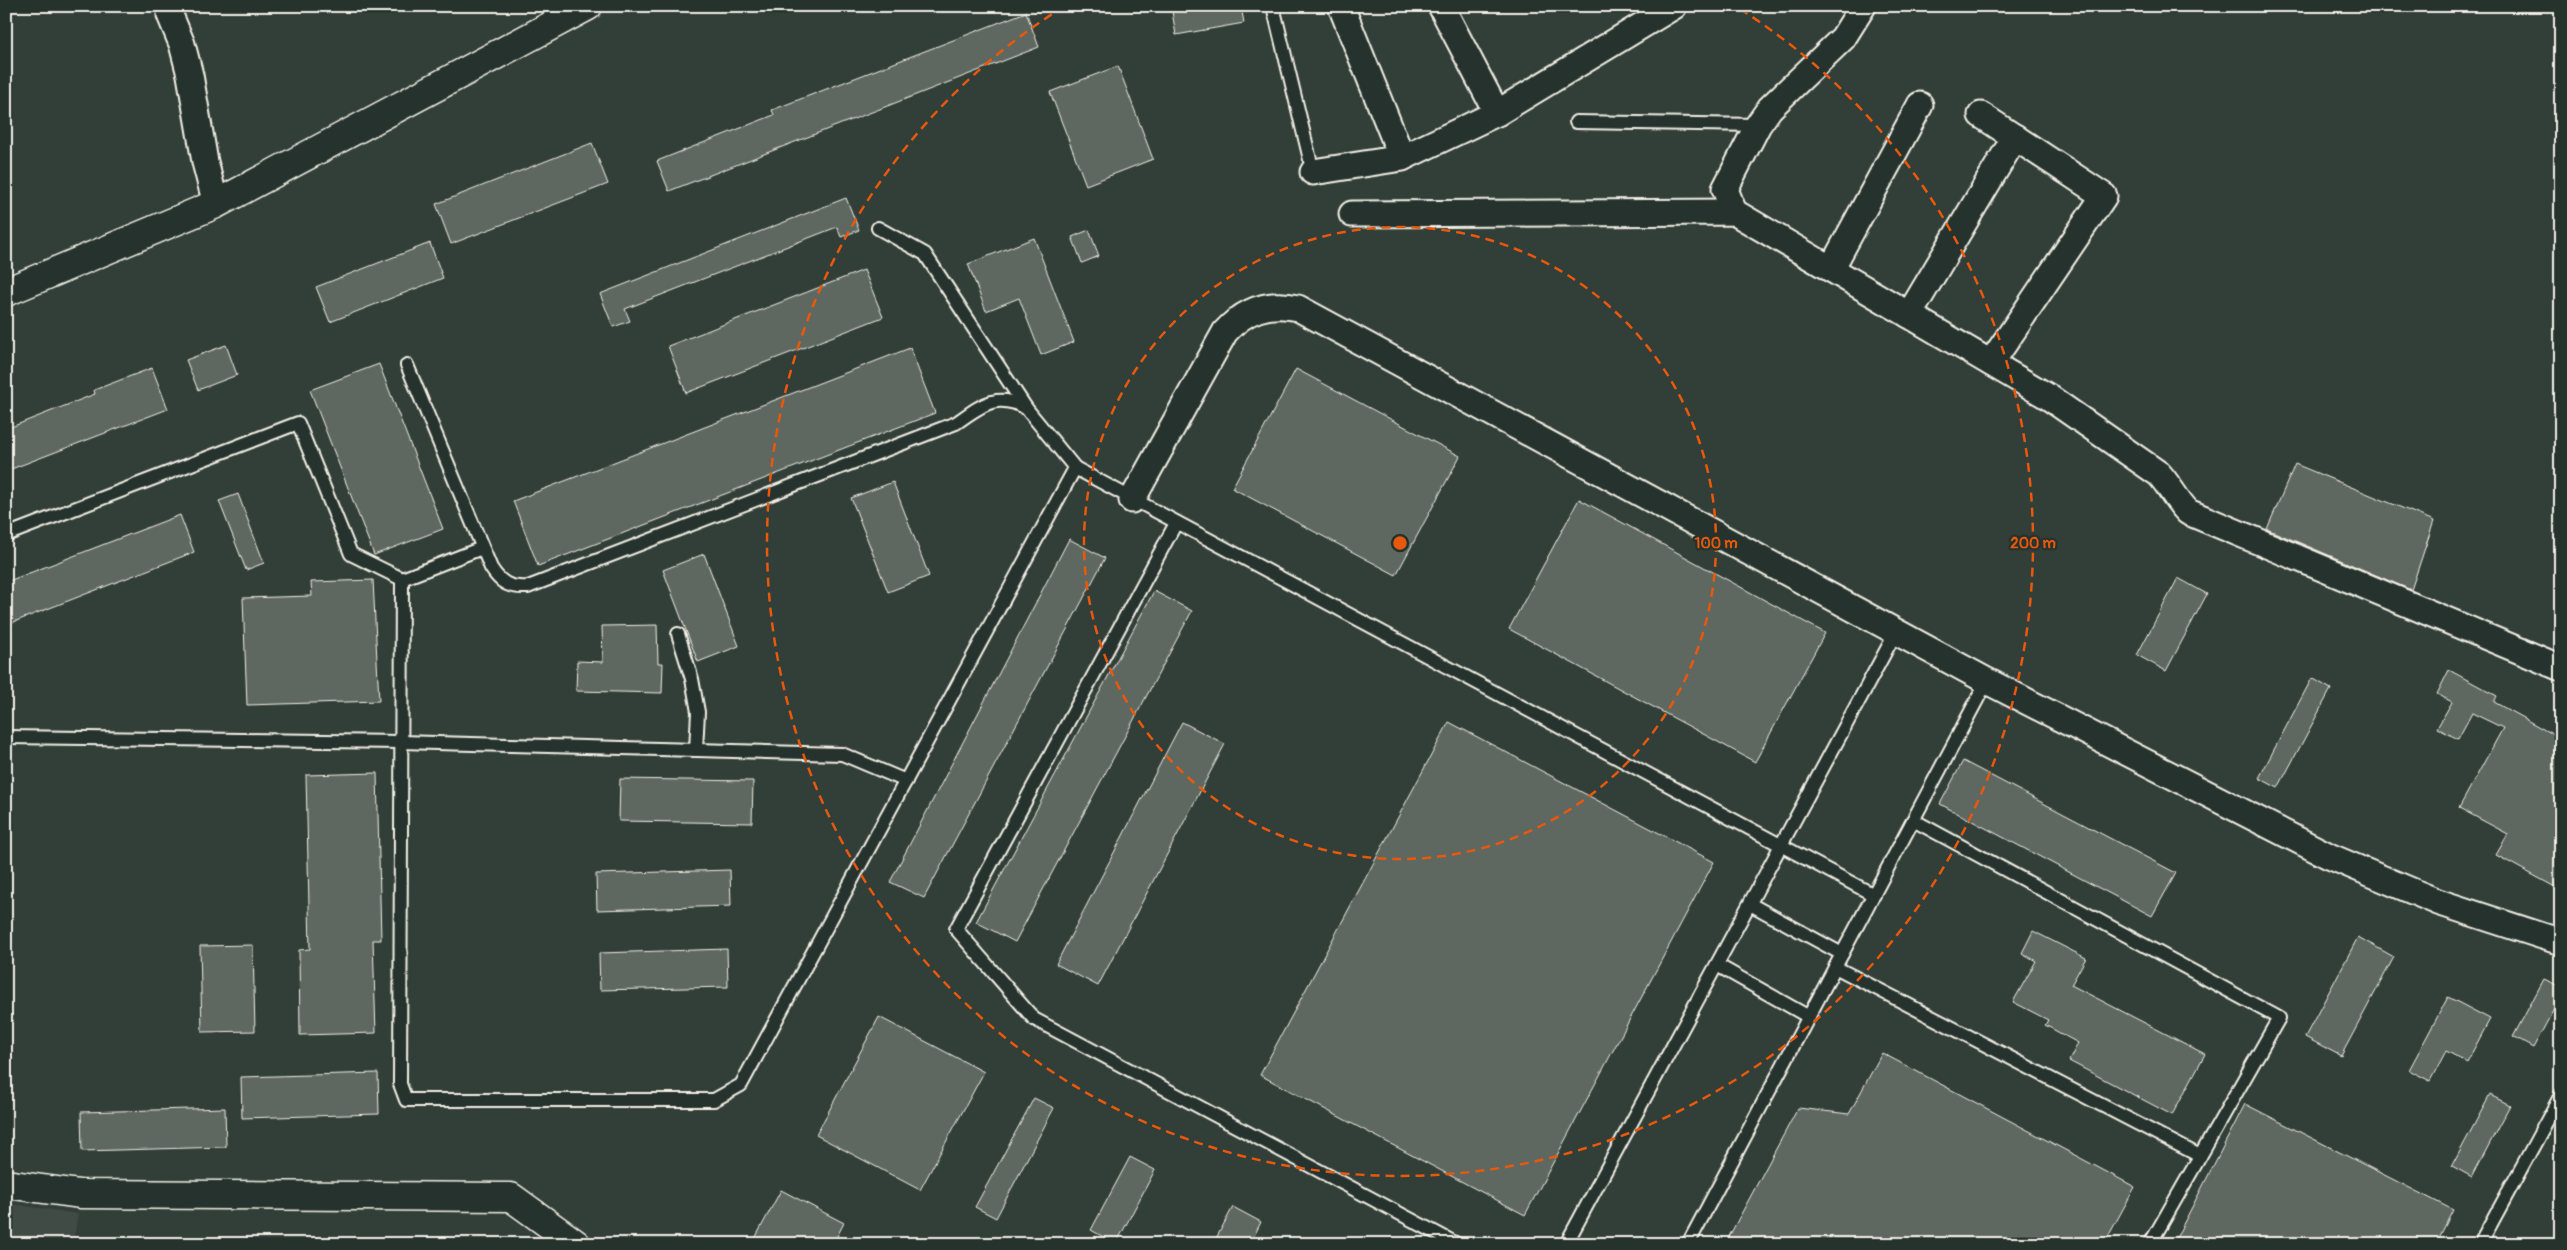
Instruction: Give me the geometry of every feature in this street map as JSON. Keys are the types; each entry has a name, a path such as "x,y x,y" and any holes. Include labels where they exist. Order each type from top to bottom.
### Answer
{"main road":[{"path":"6,292 216,204 588,6"},
{"path":"6,1184 80,1194 510,1197 576,1244"}],"street":[{"path":"170,6 170,14 182,44 190,75 205,162 216,204"},
{"path":"1342,6 1402,158"},
{"path":"1441,6 1497,113"},
{"path":"1313,172 1402,158 1497,113 1674,6"},
{"path":"1734,212 1725,189 1758,125 1770,108 1844,38 1863,6"},
{"path":"1831,269 1920,105"},
{"path":"1982,114 2104,196 1991,363"},
{"path":"1909,315 2015,136"},
{"path":"1352,214 1734,212 2047,396 2160,474 2170,486 2177,501 2188,512 2561,668"},
{"path":"1132,500 1225,332 1237,319 1250,310 1270,305 1286,305 1298,308 1987,681 2329,856 2438,902 2561,942"}],"lane":[{"path":"1273,6 1313,172"},
{"path":"1576,122 1758,125"},
{"path":"878,228 925,254 1026,408 1075,468 1874,895"},
{"path":"407,365 482,548 498,580 514,588 528,587 956,423 978,407 997,399 1013,401 1026,408"},
{"path":"6,535 298,423 351,554 402,579 482,548"},
{"path":"402,579 400,1084 406,1100 714,1100 742,1085 1075,468"},
{"path":"1176,523 956,929 1034,1019 1457,1244"},
{"path":"1566,1244 1896,632"},
{"path":"678,634 692,679 698,712 696,750"},
{"path":"1688,1244 1987,681"},
{"path":"6,737 401,742 842,754 906,781"},
{"path":"1913,820 2279,1018 2150,1244"},
{"path":"1750,904 1842,954"},
{"path":"1717,965 1809,1017"},
{"path":"1835,967 2200,1156"},
{"path":"2480,1244 2561,1096"}],"shaded area":[{"path":"6,1203 78,1214 73,1244 6,1244"}],"building":[{"path":"1171,6 1241,6 1244,23 1176,35"},
{"path":"1026,12 1039,47 669,191 657,161 774,115 772,110"},
{"path":"1118,66 1153,159 1086,185 1050,92"},
{"path":"592,143 608,184 451,244 436,204"},
{"path":"846,198 859,230 841,237 837,227 625,309 630,321 613,327 600,294"},
{"path":"1089,230 1099,256 1082,263 1072,237"},
{"path":"1034,238 1074,342 1041,355 1019,298 986,311 968,264"},
{"path":"430,243 443,278 330,322 316,287"},
{"path":"864,270 883,317 686,393 668,346"},
{"path":"226,345 237,375 198,390 186,360"},
{"path":"910,348 935,413 538,566 513,501"},
{"path":"379,364 443,529 374,555 310,390"},
{"path":"152,368 168,409 6,471 6,429 95,394 94,390"},
{"path":"1296,369 1460,456 1396,575 1232,488"},
{"path":"2295,464 2434,521 2411,590 2267,529"},
{"path":"893,482 929,576 888,592 851,498"},
{"path":"238,494 264,563 246,570 219,501"},
{"path":"1579,499 1825,633 1755,762 1509,629"},
{"path":"180,515 194,552 6,625 6,582"},
{"path":"1069,539 1105,558 924,898 890,882"},
{"path":"704,554 739,646 698,662 663,570"},
{"path":"2178,578 2207,594 2166,671 2137,655"},
{"path":"373,580 379,701 247,705 243,598 312,596 311,582"},
{"path":"1154,591 1192,611 1015,942 976,922"},
{"path":"657,625 658,663 663,663 662,693 576,691 577,661 603,662 602,626"},
{"path":"2449,670 2497,696 2494,702 2561,739 2561,876 2555,887 2496,855 2508,834 2459,808 2503,728 2472,713 2458,739 2437,728 2452,702 2437,694"},
{"path":"2312,678 2331,689 2278,788 2259,778"},
{"path":"1182,722 1225,744 1098,986 1056,964"},
{"path":"1449,722 1714,862 1525,1215 1260,1075"},
{"path":"1963,761 2176,873 2152,916 1940,804"},
{"path":"377,773 381,940 373,940 376,1033 300,1035 299,950 310,949 306,775"},
{"path":"620,779 753,781 752,823 619,821"},
{"path":"730,870 731,906 597,910 596,874"},
{"path":"2033,931 2086,958 2071,985 2205,1054 2172,1115 2069,1061 2078,1043 2045,1025 2048,1020 2013,1002 2036,961 2022,953"},
{"path":"2358,937 2394,957 2341,1056 2305,1037"},
{"path":"253,945 255,1031 202,1032 200,946"},
{"path":"727,949 728,987 600,990 599,953"},
{"path":"2544,979 2561,987 2561,996 2533,1048 2513,1037"},
{"path":"2448,997 2490,1019 2467,1062 2446,1051 2430,1081 2409,1070"},
{"path":"879,1017 984,1072 920,1190 816,1135"},
{"path":"1882,1053 2135,1187 2104,1244 1725,1244 1798,1108 1849,1114"},
{"path":"378,1073 379,1114 242,1118 241,1077"},
{"path":"2490,1095 2510,1105 2472,1177 2452,1166"},
{"path":"1034,1098 1054,1108 996,1218 975,1207"},
{"path":"2245,1104 2453,1210 2436,1244 2173,1244"},
{"path":"225,1108 226,1147 82,1151 81,1112"},
{"path":"1130,1157 1155,1170 1116,1244 1091,1230"},
{"path":"781,1190 844,1223 833,1244 752,1244"},
{"path":"1233,1207 1261,1222 1250,1244 1213,1244"}]}
